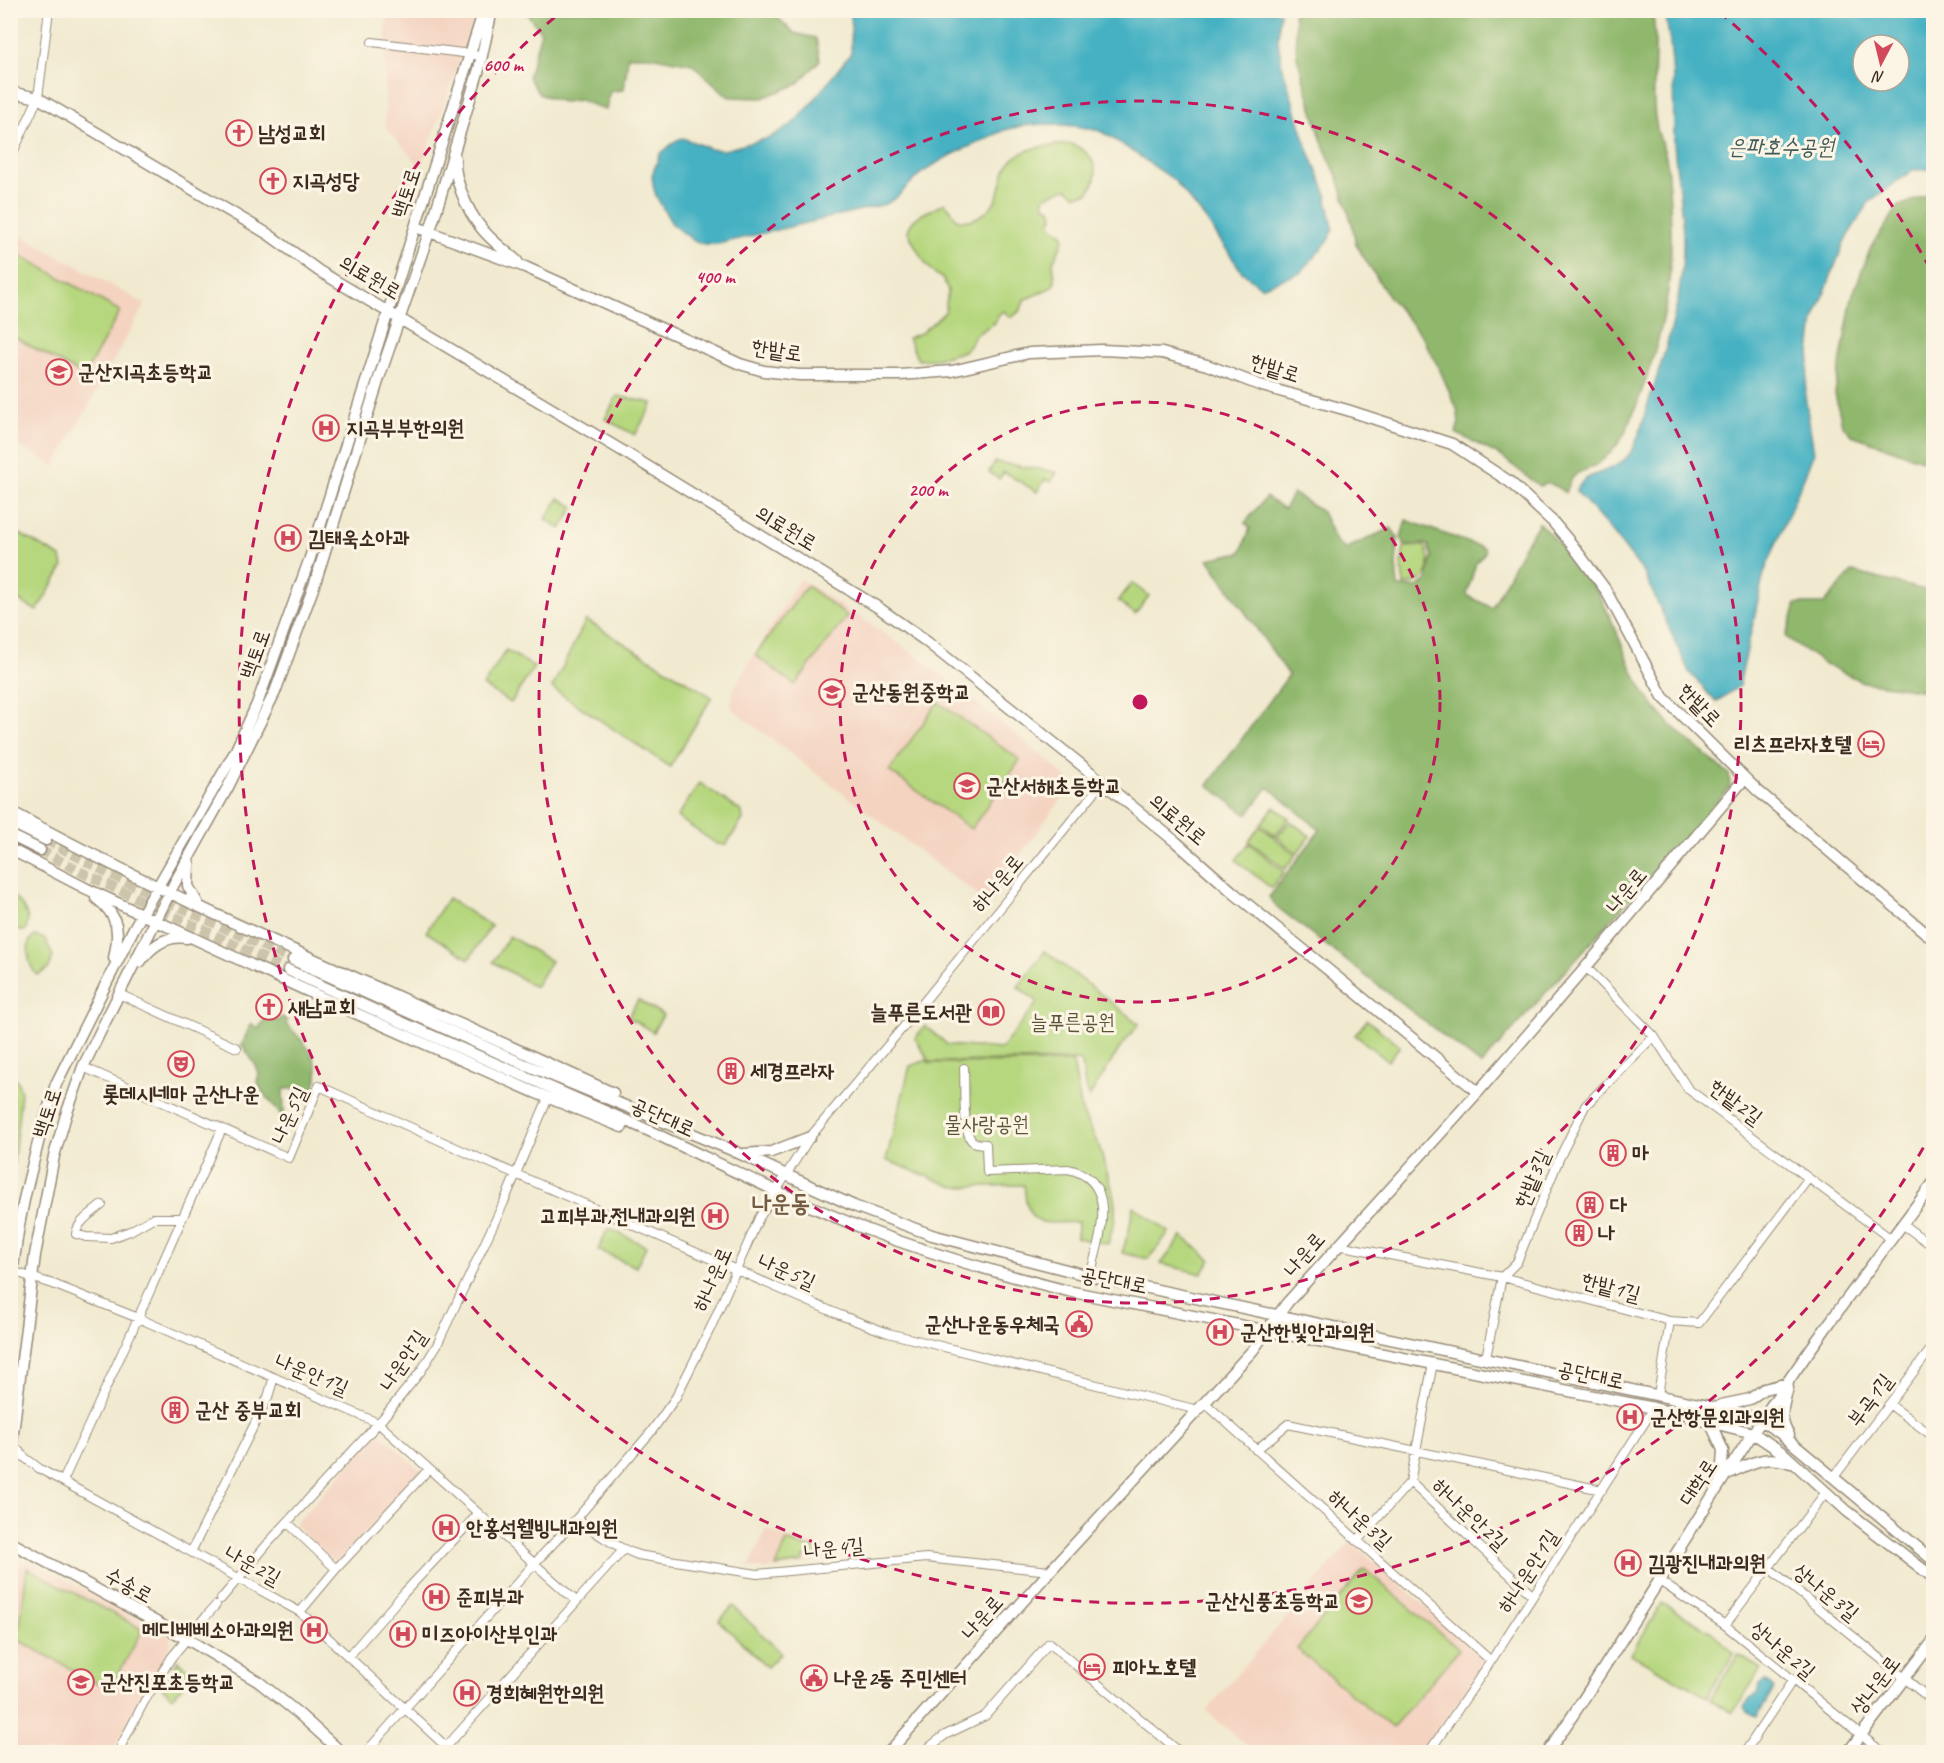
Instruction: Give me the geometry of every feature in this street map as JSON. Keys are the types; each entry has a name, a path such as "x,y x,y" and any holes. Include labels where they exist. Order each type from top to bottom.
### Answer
{"street":[{"path":"10,159 38,98 49,10"},
{"name":"백토로","path":"10,1457 32,1277 54,1156 83,1067 170,893 228,788 275,692 315,583 457,141 484,10"},
{"name":"백토로","path":"10,1287 21,1215 50,1102 68,1059 111,971 212,794 257,704 310,558 388,310 492,10"},
{"path":"372,42 476,56"},
{"name":"의료원로","path":"10,92 38,98 262,231 319,271 400,317 856,593 927,642 1478,1092"},
{"path":"457,141 454,163 456,175 470,212 483,231 525,267"},
{"name":"한밭로","path":"416,227 525,267 740,364 764,371 799,375 900,375 952,371 1029,353 1102,350 1162,353 1191,360 1262,386 1347,410 1452,444 1500,474 1553,522 1605,589 1663,697 1758,791 1934,940"},
{"name":"나운로","path":"889,1752 1050,1571 1253,1350 1277,1316 1338,1245 1478,1092 1745,778"},
{"name":"하나운로","path":"366,1752 577,1518 651,1432 676,1397 759,1218 810,1137 905,1025 1102,783"},
{"path":"10,811 170,893 537,1058 734,1151 749,1154 771,1152 810,1137"},
{"path":"10,822 43,845 10,835"},
{"path":"198,841 189,866 188,886 195,901 211,912"},
{"path":"10,849 142,915 352,1012 548,1098 697,1153"},
{"path":"60,875 106,905 115,919 117,941 111,971"},
{"path":"196,939 176,937 159,943 142,959 121,990 237,1048"},
{"name":"공단대로","path":"1934,1561 1796,1446 1762,1421 1741,1413 1090,1276 932,1235 854,1206 734,1151 290,965 423,1033 697,1153 777,1191 868,1230 934,1254 1068,1291 1654,1408 1709,1420 1753,1433 1783,1453 1826,1492 1934,1578"},
{"name":"한밭2길","path":"1586,967 1654,1036 1688,1089 1891,1239"},
{"name":"한밭3길","path":"1486,1358 1502,1276 1517,1262 1559,1159 1585,1106 1654,1036"},
{"name":"백토로","path":"83,1067 222,1129"},
{"path":"964,1068 966,1127 974,1143 986,1144 987,1172 1068,1169 1086,1176 1099,1190 1102,1218 1090,1276"},
{"name":"나운5길","path":"222,1129 289,1158 319,1086 840,1315 897,1336 1202,1407"},
{"name":"나운안길","path":"119,1752 144,1702 171,1658 239,1577 378,1423 421,1371 437,1345 504,1202 548,1098"},
{"path":"63,1481 222,1129"},
{"name":"한밭1길","path":"1338,1245 1502,1276 1670,1321 1699,1323 1808,1179"},
{"name":"대학로","path":"1548,1752 1580,1706 1753,1433 1934,1182"},
{"path":"102,1205 82,1222 76,1229 76,1234 86,1237 111,1238 130,1231 153,1218 182,1218"},
{"path":"1902,1224 1934,1247"},
{"name":"나운안1길","path":"12,1271 138,1318 378,1423 576,1601"},
{"path":"1658,1395 1670,1321"},
{"name":"부곡1길","path":"1834,1477 1934,1345"},
{"name":"하나운안2길","path":"1357,1541 1410,1482 1433,1363"},
{"path":"192,1552 268,1397 274,1377"},
{"path":"1711,1406 1743,1402 1764,1389 1790,1379"},
{"path":"1790,1379 1782,1408 1782,1426 1796,1446"},
{"path":"1889,1404 1934,1437"},
{"name":"하나운3길","path":"1202,1407 1256,1450 1491,1661"},
{"name":"하나운안1길","path":"1429,1752 1491,1661 1654,1408"},
{"path":"1709,1420 1723,1450 1724,1478 1753,1462 1774,1457 1796,1464"},
{"path":"1256,1450 1288,1424 1416,1449 1602,1490"},
{"name":"나운2길","path":"12,1443 34,1464 300,1612 449,1750"},
{"path":"300,1612 336,1569 429,1469"},
{"name":"하나운안2길","path":"1410,1482 1533,1596"},
{"name":"상나운3길","path":"1826,1492 1769,1568 1934,1702"},
{"path":"348,1657 478,1514"},
{"name":"나운4길","path":"577,1518 600,1537 638,1555 757,1574 926,1558 1050,1571"},
{"path":"288,1523 336,1569"},
{"name":"수송로","path":"10,1542 187,1639 259,1682 341,1752"},
{"name":"수송로","path":"10,1549 41,1559"},
{"path":"449,1750 576,1601 624,1550"},
{"path":"1725,1625 1769,1568"},
{"name":"상나운2길","path":"1658,1580 1725,1625 1882,1752"},
{"name":"상나운로","path":"1848,1752 1934,1640"},
{"path":"923,1752 945,1735 985,1716 1049,1643 1180,1752"},
{"path":"1745,1752 1792,1681"}],"shaded area":[{"path":"389,11 476,11 477,17 421,167 385,127 385,40"},
{"name":"군산지곡초등학교","path":"10,229 145,304 55,466 11,441"},
{"path":"800,579 887,635 943,676 869,780 944,677 1069,780 1067,792 985,901 733,710 731,704 734,688"},
{"path":"376,1435 389,1441 420,1470 420,1473 337,1563 295,1525"},
{"path":"766,1529 795,1541 837,1550 835,1559 768,1569 749,1567"},
{"name":"군산신풍초등학교","path":"1351,1541 1486,1661 1423,1752 1255,1752 1206,1711"},
{"name":"군산진포초등학교","path":"31,1561 170,1636 171,1646 116,1744 114,1752 11,1752 10,1567"}],"green space":[{"path":"525,11 771,11 794,33 816,38 820,60 798,84 762,98 729,97 692,64 649,56 628,56 624,90 610,91 606,110 580,100 563,102 539,94 528,77 541,32"},
{"path":"1293,11 1652,11 1655,44 1654,112 1666,159 1671,216 1671,252 1666,304 1651,364 1625,433 1605,458 1572,478 1566,493 1551,484 1539,486 1501,456 1456,433 1459,422 1457,409 1422,336 1389,297 1356,245 1338,178 1323,145 1297,57"},
{"path":"1071,144 1085,152 1090,158 1094,164 1095,178 1088,193 1076,195 1066,188 1044,197 1044,205 1051,208 1053,217 1050,222 1062,233 1064,239 1053,262 1055,281 1052,287 1024,300 1020,311 1013,316 1010,317 1004,311 1000,313 993,324 975,335 971,344 964,351 937,359 918,360 908,338 921,333 945,312 948,290 943,279 931,270 918,252 908,231 910,225 918,217 944,203 956,219 967,221 978,217 994,203 1008,165 1019,154 1033,149"},
{"path":"1934,193 1933,464 1852,435 1842,425 1835,393 1852,297 1871,247 1899,206"},
{"path":"11,250 120,311 84,376 11,335"},
{"path":"617,396 653,403 635,435 605,419"},
{"path":"995,462 1057,472 1051,482 1045,479 1037,492 1004,472 999,479 989,472"},
{"path":"1293,493 1322,512 1336,541 1345,549 1391,528 1398,538 1396,564 1398,587 1417,587 1426,581 1432,557 1426,544 1404,545 1401,537 1406,520 1484,548 1485,552 1476,563 1467,593 1468,596 1492,608 1524,546 1539,523 1576,563 1596,590 1604,603 1635,675 1651,702 1678,731 1729,774 1730,787 1481,1065 1277,907 1269,897 1320,830 1268,787 1247,815 1208,785 1289,675 1208,559 1241,552 1250,528 1245,523 1266,497 1284,509"},
{"path":"559,498 574,507 561,529 546,519"},
{"path":"11,529 61,557 63,567 37,611 11,596"},
{"path":"1425,546 1429,560 1427,572 1419,581 1404,585 1401,564 1404,547"},
{"path":"1852,572 1933,592 1933,692 1863,682 1823,663 1786,637 1796,604 1824,604"},
{"path":"1132,583 1149,596 1135,614 1118,601"},
{"path":"807,586 847,616 795,685 755,655"},
{"path":"586,620 712,697 670,767 552,688"},
{"path":"506,650 534,667 511,703 483,686"},
{"path":"938,702 1020,760 971,829 889,771"},
{"path":"700,783 742,812 743,819 726,845 717,844 677,817"},
{"path":"1274,807 1289,818 1275,836 1261,824"},
{"path":"1290,821 1310,836 1297,853 1277,837"},
{"path":"1260,826 1296,855 1285,869 1249,841"},
{"path":"1249,843 1284,872 1271,888 1236,860"},
{"path":"10,894 25,911 28,921 25,931 15,930 11,923"},
{"path":"448,898 491,926 469,959 426,932"},
{"path":"35,936 45,939 53,956 49,968 38,975 32,969 28,954 30,940"},
{"path":"509,936 551,961 535,987 493,962"},
{"name":"늘푸른공원","path":"1045,951 1139,1024 1120,1048 1089,1097 1080,1060 930,1062 915,1038 925,1026 948,1045 1001,1049 1038,1002 1018,987"},
{"path":"638,1000 663,1015 653,1032 628,1017"},
{"path":"267,1016 277,1021 282,1017 287,1020 286,1024 312,1054 317,1071 317,1080 313,1090 310,1091 307,1088 283,1091 284,1114 280,1114 260,1088 257,1081 259,1074 255,1064 242,1045 251,1023 258,1029"},
{"path":"1367,1020 1400,1046 1388,1061 1355,1035"},
{"name":"물사랑공원","path":"927,1060 929,1063 1073,1062 1082,1112 1099,1146 1112,1188 1115,1219 1108,1244 1077,1238 1078,1222 1044,1222 1032,1216 1028,1209 1024,1185 954,1187 886,1160 910,1066"},
{"path":"11,1069 21,1093 11,1186"},
{"path":"1133,1206 1169,1232 1149,1259 1122,1253"},
{"path":"608,1228 646,1246 636,1267 598,1250"},
{"path":"1182,1236 1211,1260 1202,1274 1161,1264"},
{"path":"787,1541 816,1549 814,1559 803,1557 802,1563 776,1567"},
{"path":"27,1568 140,1628 141,1633 113,1684 97,1683 18,1640"},
{"path":"1364,1569 1459,1649 1392,1728 1297,1649"},
{"path":"1662,1603 1712,1632 1734,1653 1707,1697 1631,1654"},
{"path":"733,1606 781,1653 767,1667 719,1621"},
{"path":"1738,1655 1761,1669 1733,1713 1710,1699"},
{"path":"178,1660 193,1673 173,1697 163,1689"}],"water":[{"path":"851,11 1280,11 1278,40 1282,66 1307,147 1325,190 1333,228 1330,239 1300,273 1261,287 1242,272 1207,221 1174,180 1100,131 1049,124 1026,125 1005,130 943,159 920,174 896,198 886,204 718,244 694,241 672,224 656,196 652,175 660,154 683,138 711,149 724,150 769,138 791,125 808,108 851,53"},
{"name":"은파호수공원","path":"1664,11 1933,11 1933,169 1913,170 1869,202 1845,240 1814,320 1805,396 1814,453 1764,573 1739,686 1716,702 1689,672 1644,573 1576,491 1584,480 1623,461 1632,450 1673,323 1681,283 1683,229 1674,142 1670,43"},
{"path":"1765,1681 1774,1689 1757,1717 1744,1707 1750,1698 1757,1694 1759,1685"}],"tunnel":[{"path":"46,840 116,877 293,960"},
{"path":"40,850 81,872 288,970"}],"place":[{"name":"남성교회","path":"239,133"},
{"name":"지곡성당","path":"273,181"},
{"name":"군산지곡초등학교","path":"59,372"},
{"name":"지곡부부한의원","path":"326,428"},
{"name":"김태욱소아과","path":"288,538"},
{"name":"군산동원중학교","path":"832,692"},
{"name":"리츠프라자호텔","path":"1871,744"},
{"name":"군산서해초등학교","path":"967,786"},
{"name":"새남교회","path":"269,1007"},
{"name":"늘푸른도서관","path":"991,1012"},
{"name":"롯데시네마 군산나운","path":"181,1064"},
{"name":"세경프라자","path":"731,1071"},
{"name":"마","path":"1613,1153"},
{"name":"다","path":"1590,1205"},
{"name":"고피부과;전내과의원","path":"715,1216"},
{"name":"나","path":"1579,1233"},
{"name":"군산나운동우체국","path":"1079,1324"},
{"name":"군산한빛안과의원","path":"1220,1332"},
{"name":"군산 중부교회","path":"175,1410"},
{"name":"군산항문외과의원","path":"1630,1417"},
{"name":"안홍석웰빙내과의원","path":"446,1528"},
{"name":"김광진내과의원","path":"1628,1563"},
{"name":"준피부과","path":"436,1597"},
{"name":"군산신풍초등학교","path":"1359,1601"},
{"name":"메디베베소아과의원","path":"314,1630"},
{"name":"미즈아이산부인과","path":"403,1634"},
{"name":"피아노호텔","path":"1092,1667"},
{"name":"나운2동 주민센터","path":"814,1678"},
{"name":"군산진포초등학교","path":"81,1682"},
{"name":"경희혜원한의원","path":"467,1693"}],"district":[{"name":"나운동","path":"781,1203"}]}
